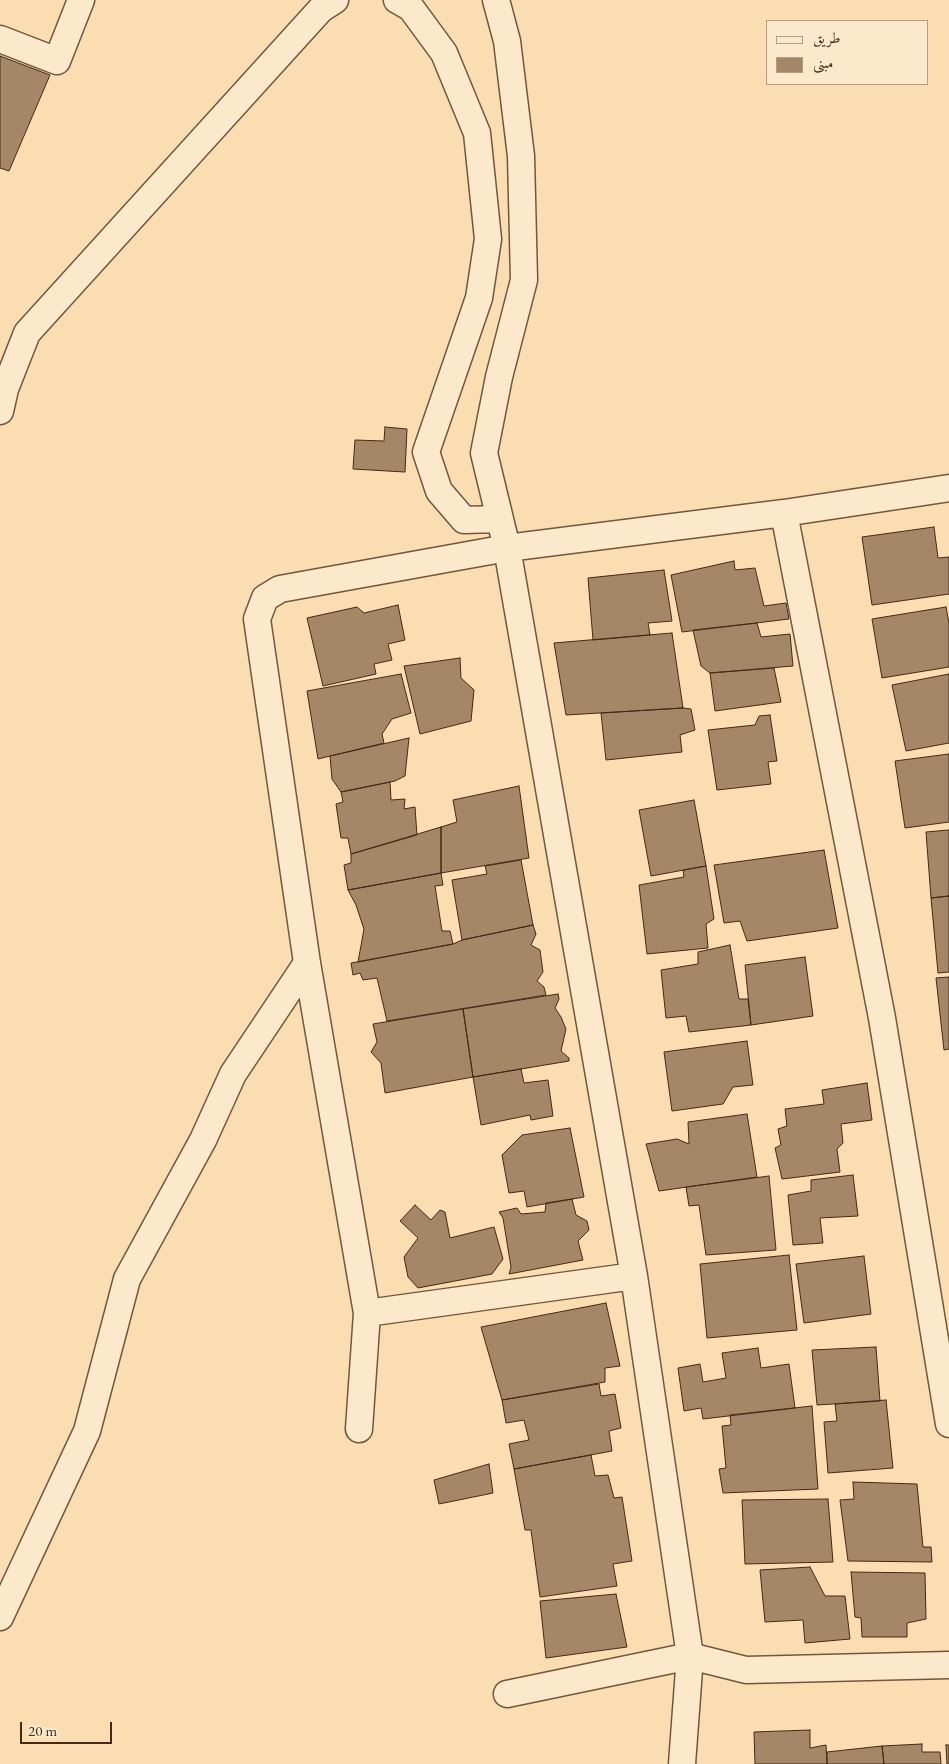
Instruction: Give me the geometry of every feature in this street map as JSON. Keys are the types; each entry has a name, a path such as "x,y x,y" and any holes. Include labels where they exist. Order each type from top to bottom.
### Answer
{"street":[{"path":"0,39 57,61 81,0"},
{"path":"0,411 5,389 27,333 321,9 335,0"},
{"path":"397,0 411,8 444,53 477,133 488,239 479,298 426,452 439,491 464,520 500,519"},
{"path":"496,0 507,41 522,156 524,280 498,377 484,453 507,548 634,1276 690,1656 682,1764"},
{"path":"359,1430 367,1313 307,964 257,619 265,598 280,589 507,548 784,513 949,488"},
{"path":"784,513 882,1018 949,1424"},
{"path":"0,1617 87,1431 127,1279 203,1140 233,1074 307,964"},
{"path":"367,1313 634,1276"},
{"path":"507,1694 690,1656 746,1670 949,1665"}],"building":[{"path":"0,56 50,75 9,171 0,168"},
{"path":"385,427 407,429 405,472 353,469 355,440 384,441"},
{"path":"934,527 938,558 949,557 949,594 872,605 862,537"},
{"path":"734,561 735,570 755,568 764,606 786,603 789,619 682,632 671,575"},
{"path":"664,570 672,621 648,623 650,635 593,640 588,578"},
{"path":"398,605 405,640 388,644 392,660 374,664 376,674 323,686 307,618 357,607 364,613"},
{"path":"946,607 949,623 949,667 882,678 872,619"},
{"path":"757,623 761,637 790,634 793,666 710,673 701,666 693,630"},
{"path":"672,633 683,708 566,715 554,643"},
{"path":"460,658 461,678 474,690 471,721 420,734 404,666"},
{"path":"774,668 781,702 715,711 710,673"},
{"path":"401,674 411,713 392,719 382,734 384,743 318,759 307,691"},
{"path":"949,674 949,743 906,751 892,685"},
{"path":"691,709 695,730 680,735 682,752 606,760 601,713"},
{"path":"770,715 777,761 768,762 771,784 717,790 708,730 755,725 759,716"},
{"path":"409,738 405,776 395,781 341,792 332,779 330,756"},
{"path":"949,754 949,822 905,828 895,761"},
{"path":"390,782 391,800 405,799 404,809 415,807 417,835 351,854 348,838 341,838 336,804 343,802 341,792"},
{"path":"519,786 529,858 441,873 441,827 457,822 453,800"},
{"path":"694,800 706,866 651,876 639,810"},
{"path":"441,827 441,873 348,890 344,865 351,863 351,854"},
{"path":"949,830 949,896 931,898 926,832"},
{"path":"824,850 838,928 747,941 740,921 724,923 714,865"},
{"path":"521,860 533,925 462,940 452,880 487,874 485,866"},
{"path":"706,866 714,919 706,924 708,948 647,954 639,885 684,877 683,870"},
{"path":"441,873 443,885 435,886 442,931 450,931 453,944 358,962 364,929 356,905 348,890"},
{"path":"949,896 949,972 938,973 931,898"},
{"path":"533,925 536,934 531,945 540,950 543,972 537,981 544,987 546,995 387,1021 377,978 363,980 360,973 353,975 351,963 453,944 462,940"},
{"path":"730,945 739,999 748,999 751,1025 689,1032 686,1016 666,1018 661,970 698,964 698,952"},
{"path":"805,957 813,1016 751,1025 745,965"},
{"path":"949,977 949,1049 944,1050 936,978"},
{"path":"558,994 559,999 555,1008 566,1029 561,1051 569,1058 569,1061 473,1077 463,1009"},
{"path":"463,1009 473,1077 385,1093 381,1063 371,1052 377,1042 373,1024"},
{"path":"747,1041 753,1085 733,1087 723,1104 672,1111 664,1052"},
{"path":"521,1069 524,1083 548,1080 553,1116 531,1120 530,1115 481,1125 473,1077"},
{"path":"867,1083 872,1120 841,1124 843,1143 837,1149 840,1172 782,1179 775,1148 781,1145 778,1129 787,1126 785,1109 824,1104 822,1090"},
{"path":"747,1114 757,1177 659,1191 646,1144 677,1139 689,1144 688,1122"},
{"path":"570,1128 584,1197 527,1207 524,1191 509,1193 502,1155 522,1135"},
{"path":"853,1175 858,1216 820,1218 823,1243 793,1245 788,1195 811,1191 811,1180"},
{"path":"769,1176 776,1250 706,1255 699,1205 689,1206 686,1187"},
{"path":"572,1199 576,1215 587,1221 589,1230 578,1241 583,1260 509,1274 511,1267 503,1218 499,1212 517,1208 521,1214 545,1212 546,1203"},
{"path":"415,1205 431,1220 440,1210 445,1212 450,1238 494,1227 503,1259 492,1274 418,1288 408,1277 404,1257 418,1238 400,1221"},
{"path":"789,1255 797,1330 707,1338 700,1264"},
{"path":"864,1256 871,1314 804,1323 796,1264"},
{"path":"606,1303 620,1366 605,1368 605,1382 502,1400 481,1327"},
{"path":"876,1347 880,1401 817,1405 812,1350"},
{"path":"758,1348 761,1368 789,1364 795,1408 703,1419 701,1408 684,1411 678,1368 700,1364 703,1382 726,1378 722,1353"},
{"path":"599,1384 601,1396 615,1394 621,1428 609,1431 612,1451 514,1469 509,1444 529,1440 524,1420 506,1423 502,1400"},
{"path":"886,1400 893,1468 828,1473 824,1422 837,1421 835,1404"},
{"path":"812,1406 818,1489 723,1493 719,1469 726,1468 722,1426 731,1425 730,1415"},
{"path":"591,1455 595,1476 608,1475 614,1498 622,1497 632,1561 613,1564 617,1586 540,1597 531,1530 525,1530 514,1469"},
{"path":"489,1464 493,1493 439,1504 434,1480"},
{"path":"853,1482 917,1484 923,1547 931,1547 932,1562 848,1561 840,1500 854,1499"},
{"path":"828,1499 833,1562 745,1564 742,1500"},
{"path":"810,1567 825,1596 845,1596 850,1639 805,1643 803,1620 765,1622 760,1570"},
{"path":"851,1572 925,1573 926,1619 907,1623 907,1637 862,1637 861,1618 855,1617"},
{"path":"616,1594 627,1647 546,1658 540,1601"},
{"path":"810,1730 810,1748 826,1745 827,1764 755,1764 754,1732"},
{"path":"922,1744 922,1752 940,1752 941,1764 884,1764 882,1746"},
{"path":"946,1745 949,1745 949,1764 947,1764"},
{"path":"882,1746 884,1764 827,1764 827,1752"}]}
